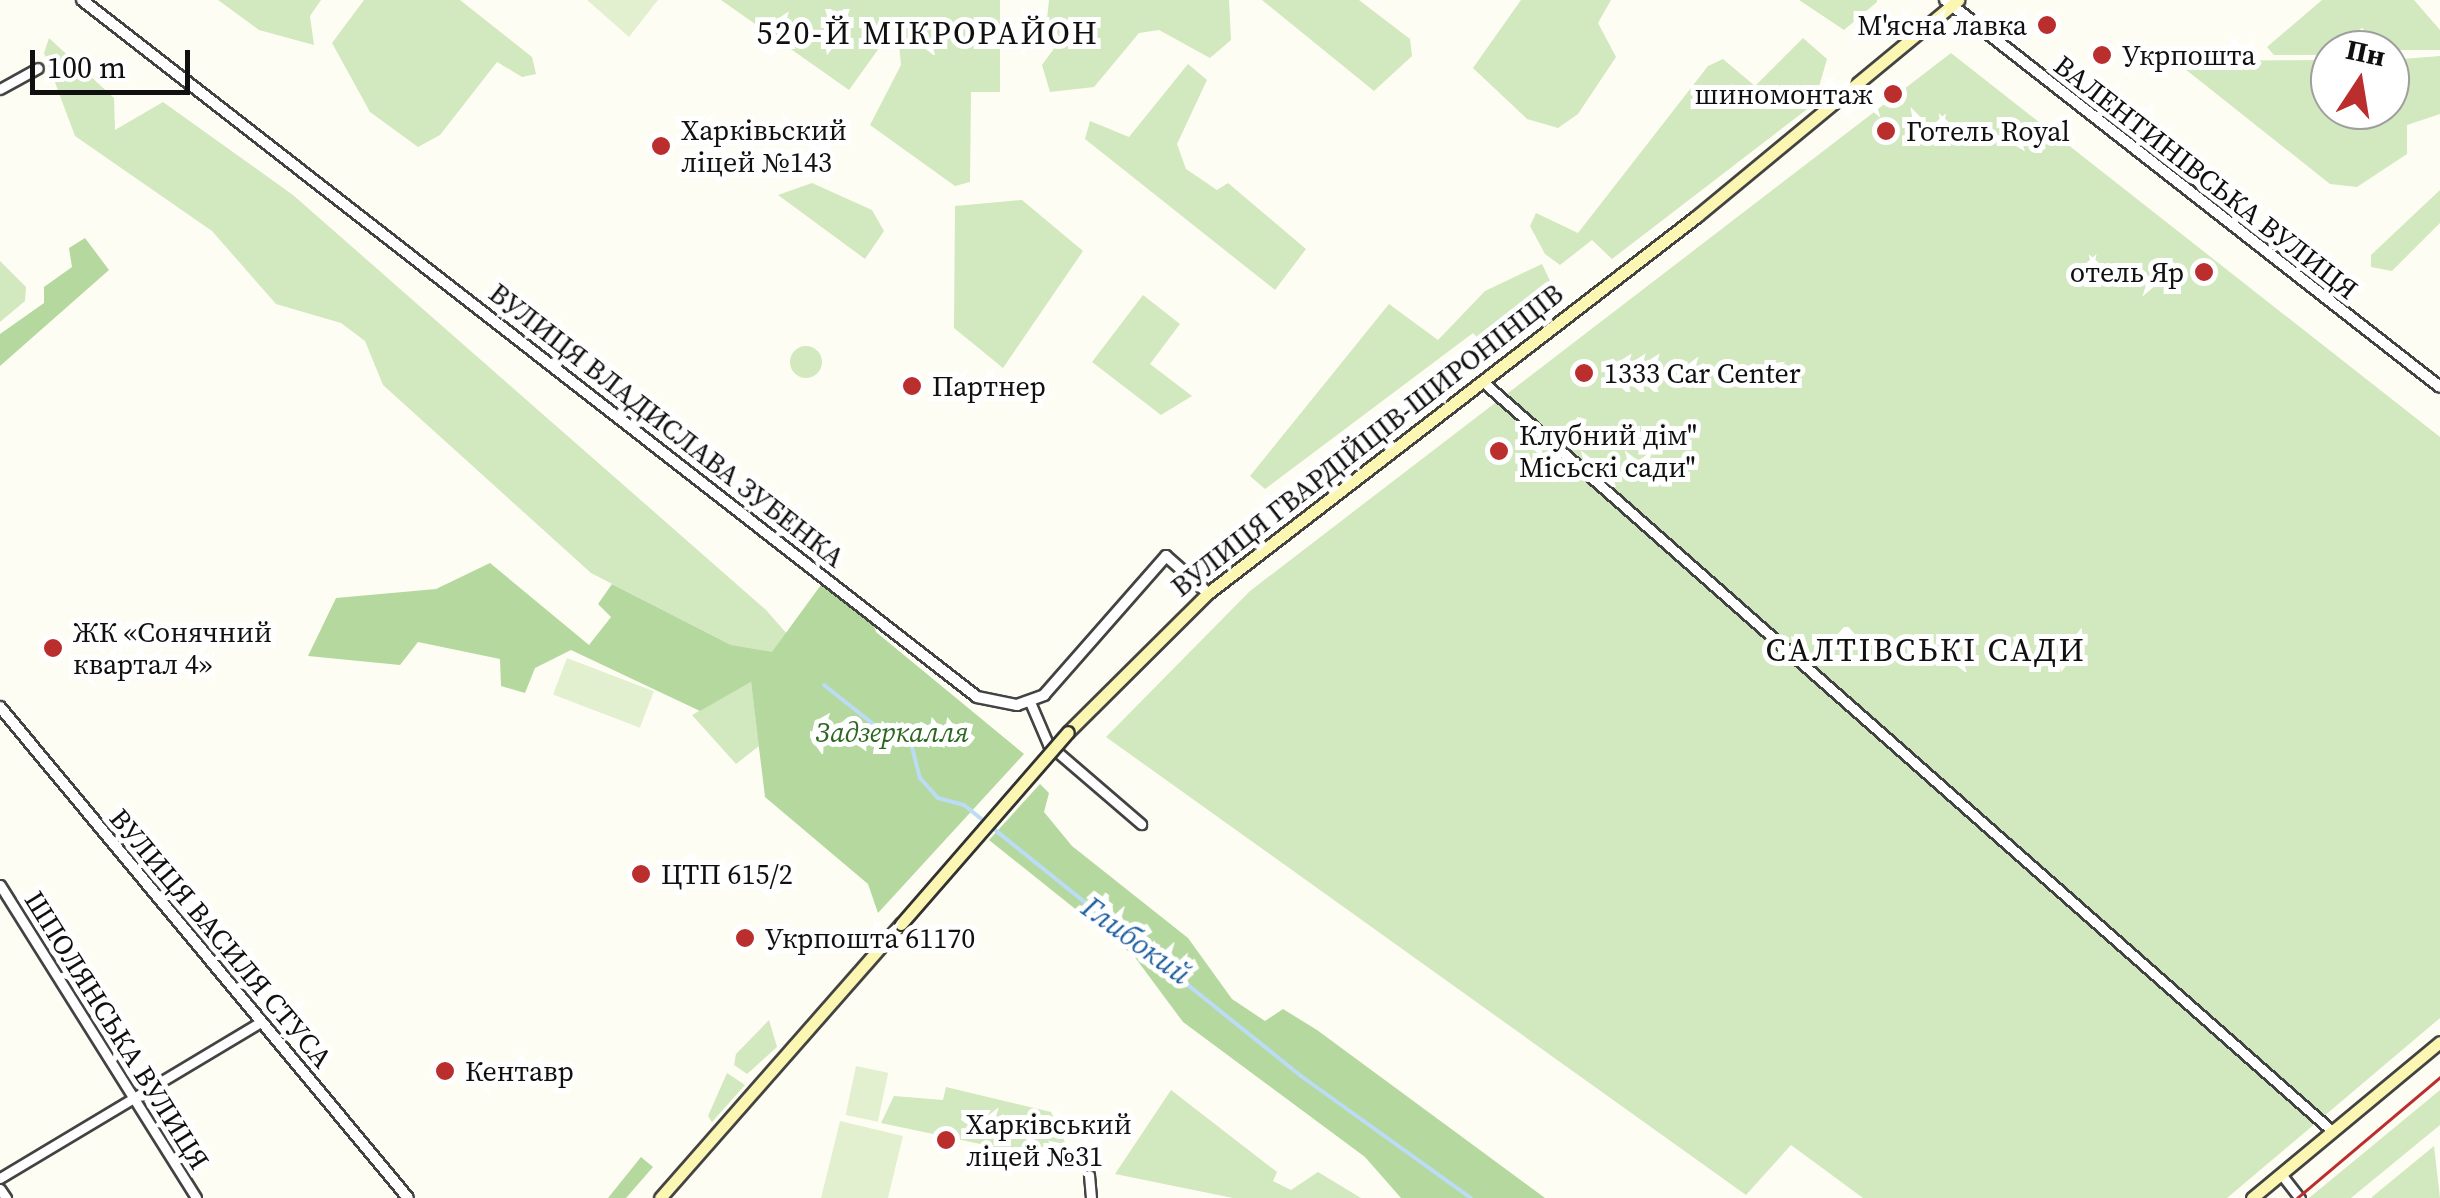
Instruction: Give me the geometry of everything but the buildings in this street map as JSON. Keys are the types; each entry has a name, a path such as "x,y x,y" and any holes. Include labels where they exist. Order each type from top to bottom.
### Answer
{"main road":[{"name":"ВУЛИЦЯ ГВАРДІЙЦІВ-ШИРОНІНЦІВ","path":"660,1198 1068,732 1208,593 1482,382 1952,2"},
{"path":"2252,1198 2440,1042"}],"street":[{"name":"ВУЛИЦЯ ВЛАДИСЛАВА ЗУБЕНКА","path":"82,0 977,697 1030,702"},
{"name":"ВАЛЕНТИНІВСЬКА ВУЛИЦЯ","path":"1952,2 2440,387"},
{"path":"0,88 38,68"},
{"path":"1482,382 2332,1131"},
{"path":"1141,824 1048,744 1030,702 1166,556 1208,593"},
{"name":"ВУЛИЦЯ ВАСИЛЯ СТУСА","path":"0,707 408,1198"},
{"name":"ШПОЛЯНСЬКА ВУЛИЦЯ","path":"0,885 196,1198"},
{"path":"0,1178 261,1022"},
{"path":"1090,1174 1090,1198"},
{"path":"2281,1174 2300,1198"},
{"path":"0,1189 6,1198"}],"green space":[{"path":"218,0 321,0 310,16 314,45 259,30"},
{"path":"364,0 460,0 532,57 536,74 522,77 497,62 440,135 418,147 370,112 332,43"},
{"path":"587,0 658,0 629,37"},
{"path":"721,0 1000,0 1000,92 971,92 970,182 955,186 870,125 901,65 897,23 849,90"},
{"path":"1049,0 1229,0 1231,40 1210,58 1159,30 1139,33 1094,87 1050,92 1042,65 1061,39 1047,19"},
{"path":"1262,0 1359,0 1410,39 1412,56 1374,91"},
{"path":"1521,0 1611,0 1598,23 1616,57 1578,114 1558,128 1527,119 1473,68"},
{"path":"1799,0 1877,0 1877,2 1844,30"},
{"path":"2322,0 2414,0 2440,30 2440,50 2410,50 2410,30 2362,28 2310,30 2310,55 2274,55 2267,47"},
{"path":"49,38 114,98 115,130 163,102 293,195 766,610 817,668 731,645 591,573 383,385 365,341 341,323 276,304 212,231 75,136 44,53"},
{"path":"1803,38 1827,59 1814,104 1612,259 1592,240 1560,265 1545,254 1530,226 1536,213 1578,233 1708,66 1723,59 1755,86"},
{"path":"1951,53 2440,437 2440,1018 2227,1198 1863,1198 1791,1145 1746,1195 1106,737 1250,591"},
{"path":"2440,56 2440,114 2410,124 2410,58"},
{"path":"2310,60 2310,130 2407,130 2407,154 2357,187 2330,184 2175,61"},
{"path":"1188,64 1207,80 1177,144 1186,169 1217,190 1228,183 1306,249 1275,290 1085,139 1090,121 1129,137"},
{"path":"812,183 872,210 884,231 865,259 778,195"},
{"path":"2440,190 2440,223 2392,271 2371,267 2371,255"},
{"path":"1022,200 1083,251 1003,368 954,328 955,206"},
{"path":"85,238 109,270 0,366 0,334 44,303 44,287 72,267 69,248"},
{"path":"0,261 26,287 25,301 0,322"},
{"path":"1542,264 1552,285 1539,318 1487,348 1473,333 1265,489 1250,476 1389,304 1438,340 1485,291"},
{"path":"1143,295 1180,324 1150,364 1192,396 1161,415 1092,362"},
{"path":"806,346 818,350 822,362 818,374 806,378 794,374 790,362 794,350"},
{"name":"Задзеркалля","path":"490,563 589,645 611,617 598,604 612,584 731,645 772,652 826,578 869,612 876,632 1024,754 878,913 868,884 765,797 751,682 700,711 571,650 535,668 525,693 501,686 500,659 418,642 400,665 308,656 336,598 436,589"},
{"path":"567,658 654,691 640,728 553,694"},
{"path":"751,682 759,746 736,764 692,715"},
{"path":"1040,784 1049,793 1044,812 1072,846 1188,938 1232,999 1265,1021 1283,1009 1317,1030 1545,1198 1401,1198 1365,1157 1183,1022 1134,956 989,840"},
{"path":"769,1020 777,1047 747,1074 734,1065 736,1054"},
{"path":"856,1066 888,1073 878,1122 846,1115"},
{"path":"727,1073 745,1085 712,1122 708,1116"},
{"path":"946,1087 1051,1112 1075,1164 881,1123 894,1096 943,1100"},
{"path":"1171,1090 1277,1172 1273,1181 1291,1190 1318,1172 1361,1198 1233,1198 1115,1174"},
{"path":"2440,1090 2440,1125 2351,1198 2309,1198"},
{"path":"840,1121 903,1136 888,1198 821,1198"},
{"path":"2434,1146 2440,1198 2372,1198 2372,1197"},
{"path":"641,1157 653,1167 626,1198 608,1198"}],"waterway":[{"name":"Глибокий","path":"824,685 877,727 908,732 920,778 938,798 964,805 1301,1076 1471,1198"}],"tram line":[{"path":"2297,1198 2440,1077"}],"place":[{"name":"М'ясна лавка","path":"2047,25"},
{"name":"Укрпошта","path":"2102,55"},
{"name":"шиномонтаж","path":"1893,94"},
{"name":"Готель Royal","path":"1886,131"},
{"name":"Харківьский ліцей №143","path":"661,146"},
{"name":"отель Яр","path":"2204,272"},
{"name":"1333 Car Center","path":"1584,373"},
{"name":"Партнер","path":"912,386"},
{"name":"Клубний дім\" Місьскі сади\"","path":"1499,451"},
{"name":"ЖК «Сонячний квартал 4»","path":"53,648"},
{"name":"ЦТП 615/2","path":"641,874"},
{"name":"Укрпошта 61170","path":"745,938"},
{"name":"Кентавр","path":"445,1071"},
{"name":"Харківський ліцей №31","path":"946,1140"}],"district":[{"name":"520-Й МІКРОРАЙОН","path":"928,33"},
{"name":"САЛТІВСЬКІ САДИ","path":"1926,650"}]}
